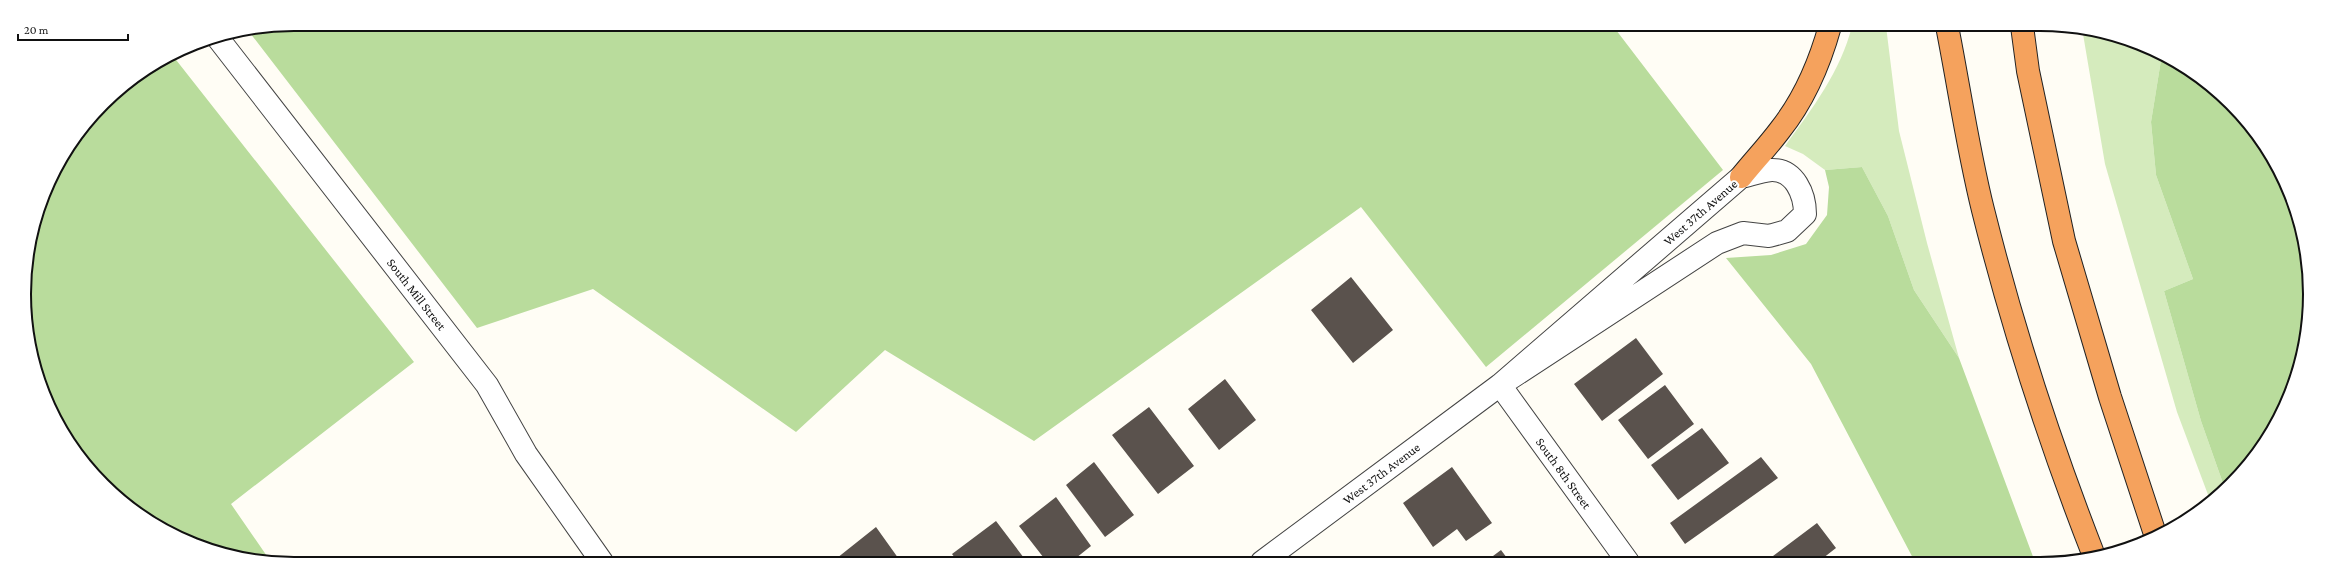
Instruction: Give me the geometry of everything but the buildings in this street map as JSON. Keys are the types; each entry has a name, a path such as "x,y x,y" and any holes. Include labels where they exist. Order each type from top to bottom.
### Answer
{"highway":[{"path":"1741,177 1781,129 1788,118 1806,88 1826,42 1829,31"},
{"path":"1948,31 1983,210 2021,342 2073,502 2092,552"},
{"path":"2023,31 2028,71 2064,242 2110,397 2154,531"}],"street":[{"name":"South Mill Street","path":"221,41 487,385 526,454 598,557"},
{"name":"West 37th Avenue","path":"1269,557 1500,385 1717,243 1743,234 1769,236 1787,231 1805,214 1805,199 1798,186 1786,172 1772,170 1741,177 1500,385"},
{"name":"South 8th Street","path":"1500,385 1624,557"}],"green space":[{"path":"294,31 1617,31 1723,170 1486,367 1361,207 1034,441 885,350 796,432 593,289 477,328 251,35"},
{"path":"1851,31 1887,31 1899,131 1927,243 1959,358 1914,290 1888,216 1862,167 1825,170 1803,154 1785,146 1815,104 1841,59"},
{"path":"2083,35 2125,45 2161,60 2151,122 2156,175 2193,279 2164,291 2201,421 2223,483 2208,496 2177,412 2105,164"},
{"path":"176,59 414,362 231,504 266,555 226,548 193,537 162,522 134,503 121,492 85,454 66,426 45,379 33,328 31,294 33,260 36,243 45,209 66,162 85,134 108,108 134,85 162,66"},
{"path":"2161,60 2200,85 2226,108 2249,134 2268,163 2283,193 2298,243 2301,260 2303,294 2301,328 2289,379 2268,426 2249,454 2223,483 2201,421 2164,291 2193,279 2156,175 2151,122"},
{"path":"1862,167 1888,216 1914,290 1959,358 2033,557 1912,557 1811,364 1726,258 1771,255 1806,244 1827,215 1829,187 1825,170"}]}
